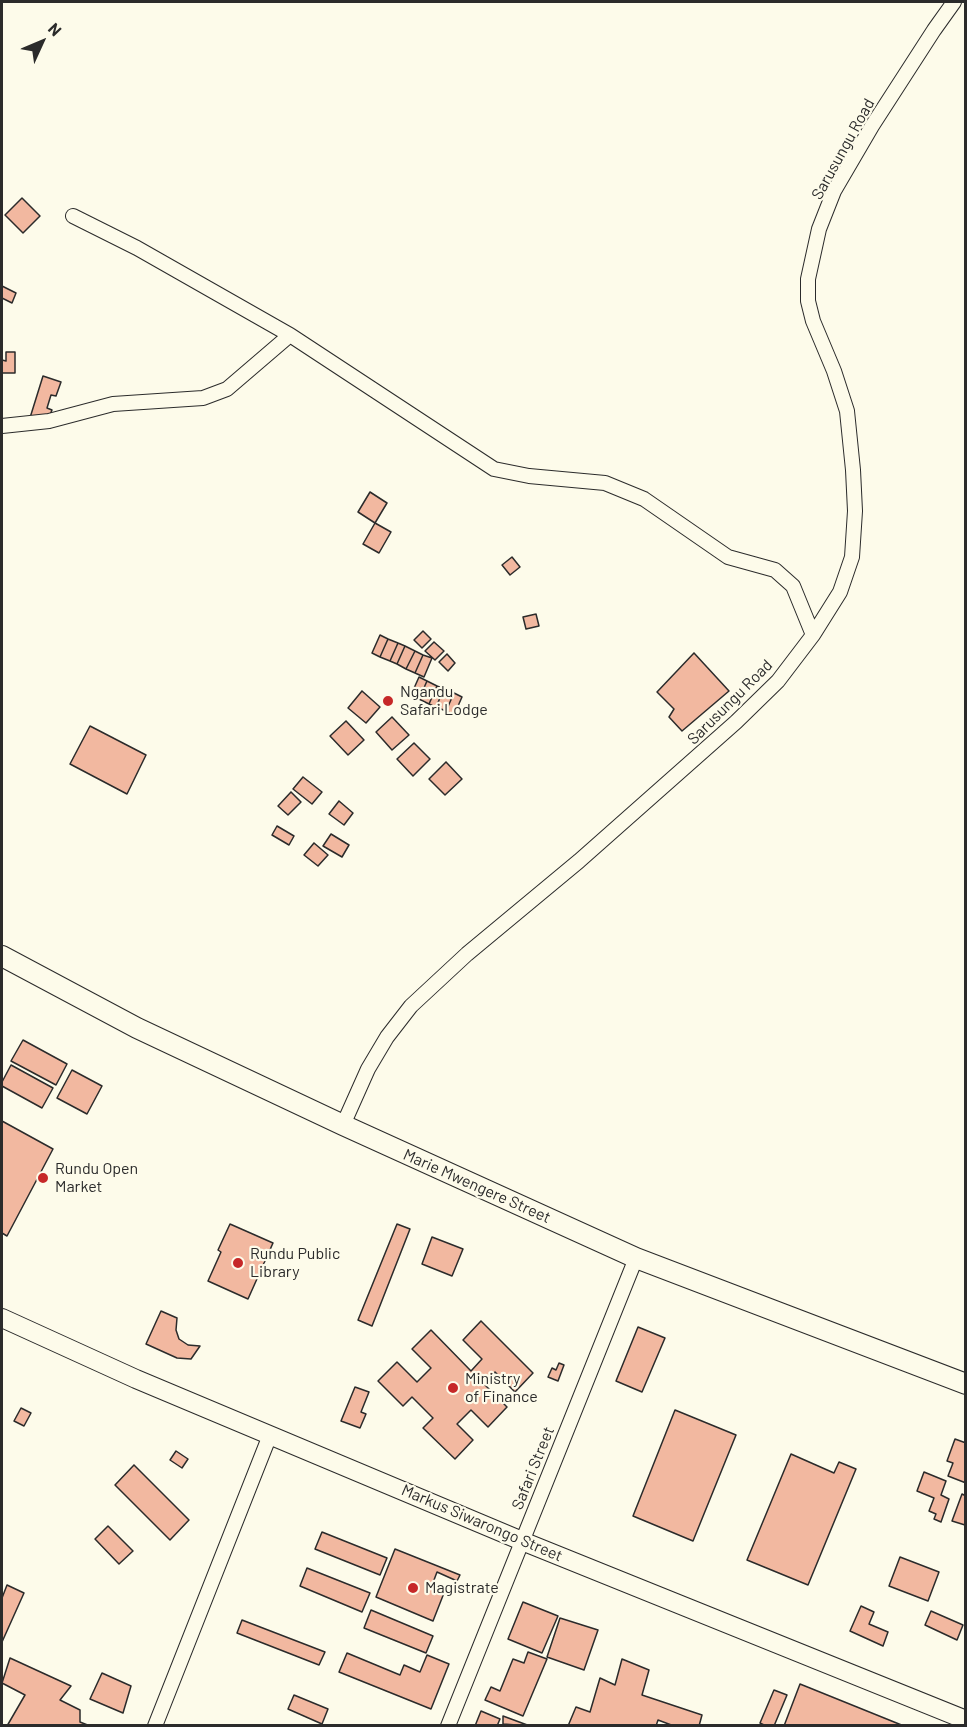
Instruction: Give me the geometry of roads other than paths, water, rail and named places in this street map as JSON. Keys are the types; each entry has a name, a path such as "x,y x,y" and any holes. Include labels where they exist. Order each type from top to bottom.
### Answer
{"main road":[{"name":"Marie Mwengere Street","path":"2,956 137,1028 343,1125 636,1258 966,1384"}],"street":[{"name":"Sarusungu Road","path":"343,1125 368,1070 387,1037 411,1006 736,722 778,681 813,635 840,592 852,556 855,511 847,411 834,371 813,321 808,301 808,279 819,229 834,191 872,126 954,2"},
{"path":"73,216 137,248 290,335 494,469 529,476 605,483 644,499 728,557 775,570 793,586 813,635"},
{"path":"2,426 49,421 114,404 203,398 227,390 290,335"},
{"name":"Safari Street","path":"448,1725 636,1258"},
{"name":"Markus Siwarongo Street","path":"2,1318 136,1379 270,1435 966,1720"},
{"path":"154,1725 270,1435"}],"place":[{"name":"Ngandu Safari Lodge","path":"388,701"},
{"name":"Rundu Open Market","path":"43,1178"},
{"name":"Rundu Public Library","path":"238,1263"},
{"name":"Ministry of Finance","path":"453,1388"},
{"name":"Magistrate","path":"413,1588"}]}
